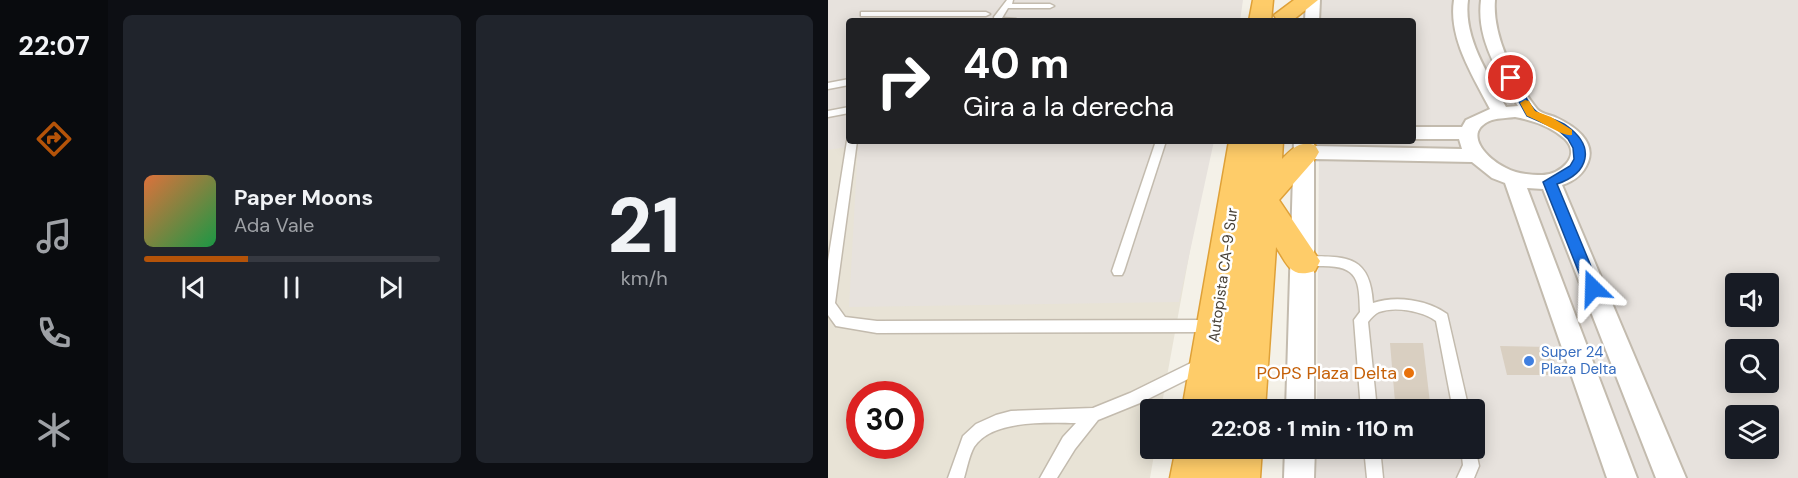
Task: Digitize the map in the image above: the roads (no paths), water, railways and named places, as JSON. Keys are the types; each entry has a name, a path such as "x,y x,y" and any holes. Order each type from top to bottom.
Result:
{"highway":[{"path":"1260,18 1263,0"},
{"path":"1287,14 1308,0"},
{"name":"Autopista CA-9 Sur","path":"1205,399 1243,144"},
{"name":"Autopista CA-9 Sur","path":"1245,399 1269,144"},
{"path":"1303,261 1262,199 1304,147"},
{"path":"1193,478 1196,459"},
{"path":"1237,478 1239,459"}],"street":[{"path":"1312,18 1313,0"},
{"path":"1461,0 1458,8 1466,44 1500,112"},
{"path":"1488,0 1486,8 1492,42 1531,114"},
{"path":"1500,112 1531,114 1561,127 1572,137 1579,148 1580,159 1575,169 1564,177 1550,182 1514,180 1498,174 1474,156 1468,144 1468,133 1479,119 1500,112"},
{"path":"1416,133 1468,133"},
{"path":"1300,399 1304,147 1474,156"},
{"path":"1514,180 1622,478"},
{"path":"1550,182 1671,478"},
{"path":"1299,478 1300,459"}],"lane":[{"path":"999,18 1008,3 1050,6"},
{"path":"864,14 986,14"},
{"path":"828,86 846,83"},
{"path":"828,114 846,111"},
{"path":"852,144 828,303 841,322 878,327 1216,327"},
{"path":"1118,271 1160,144"},
{"path":"1303,261 1338,262 1352,266 1363,277 1367,314"},
{"path":"1368,399 1361,320 1381,306 1427,308 1435,310 1442,318 1459,399"},
{"path":"956,478 970,439 987,426 1007,419 1093,415 1135,398 1210,361"},
{"path":"1048,478 1069,443 1093,415"},
{"path":"1373,459 1375,478"},
{"path":"1465,478 1471,466 1470,459"}],"place":[{"name":"Super 24 Plaza Delta","path":"1529,361"},
{"name":"POPS Plaza Delta","path":"1409,373"}]}
